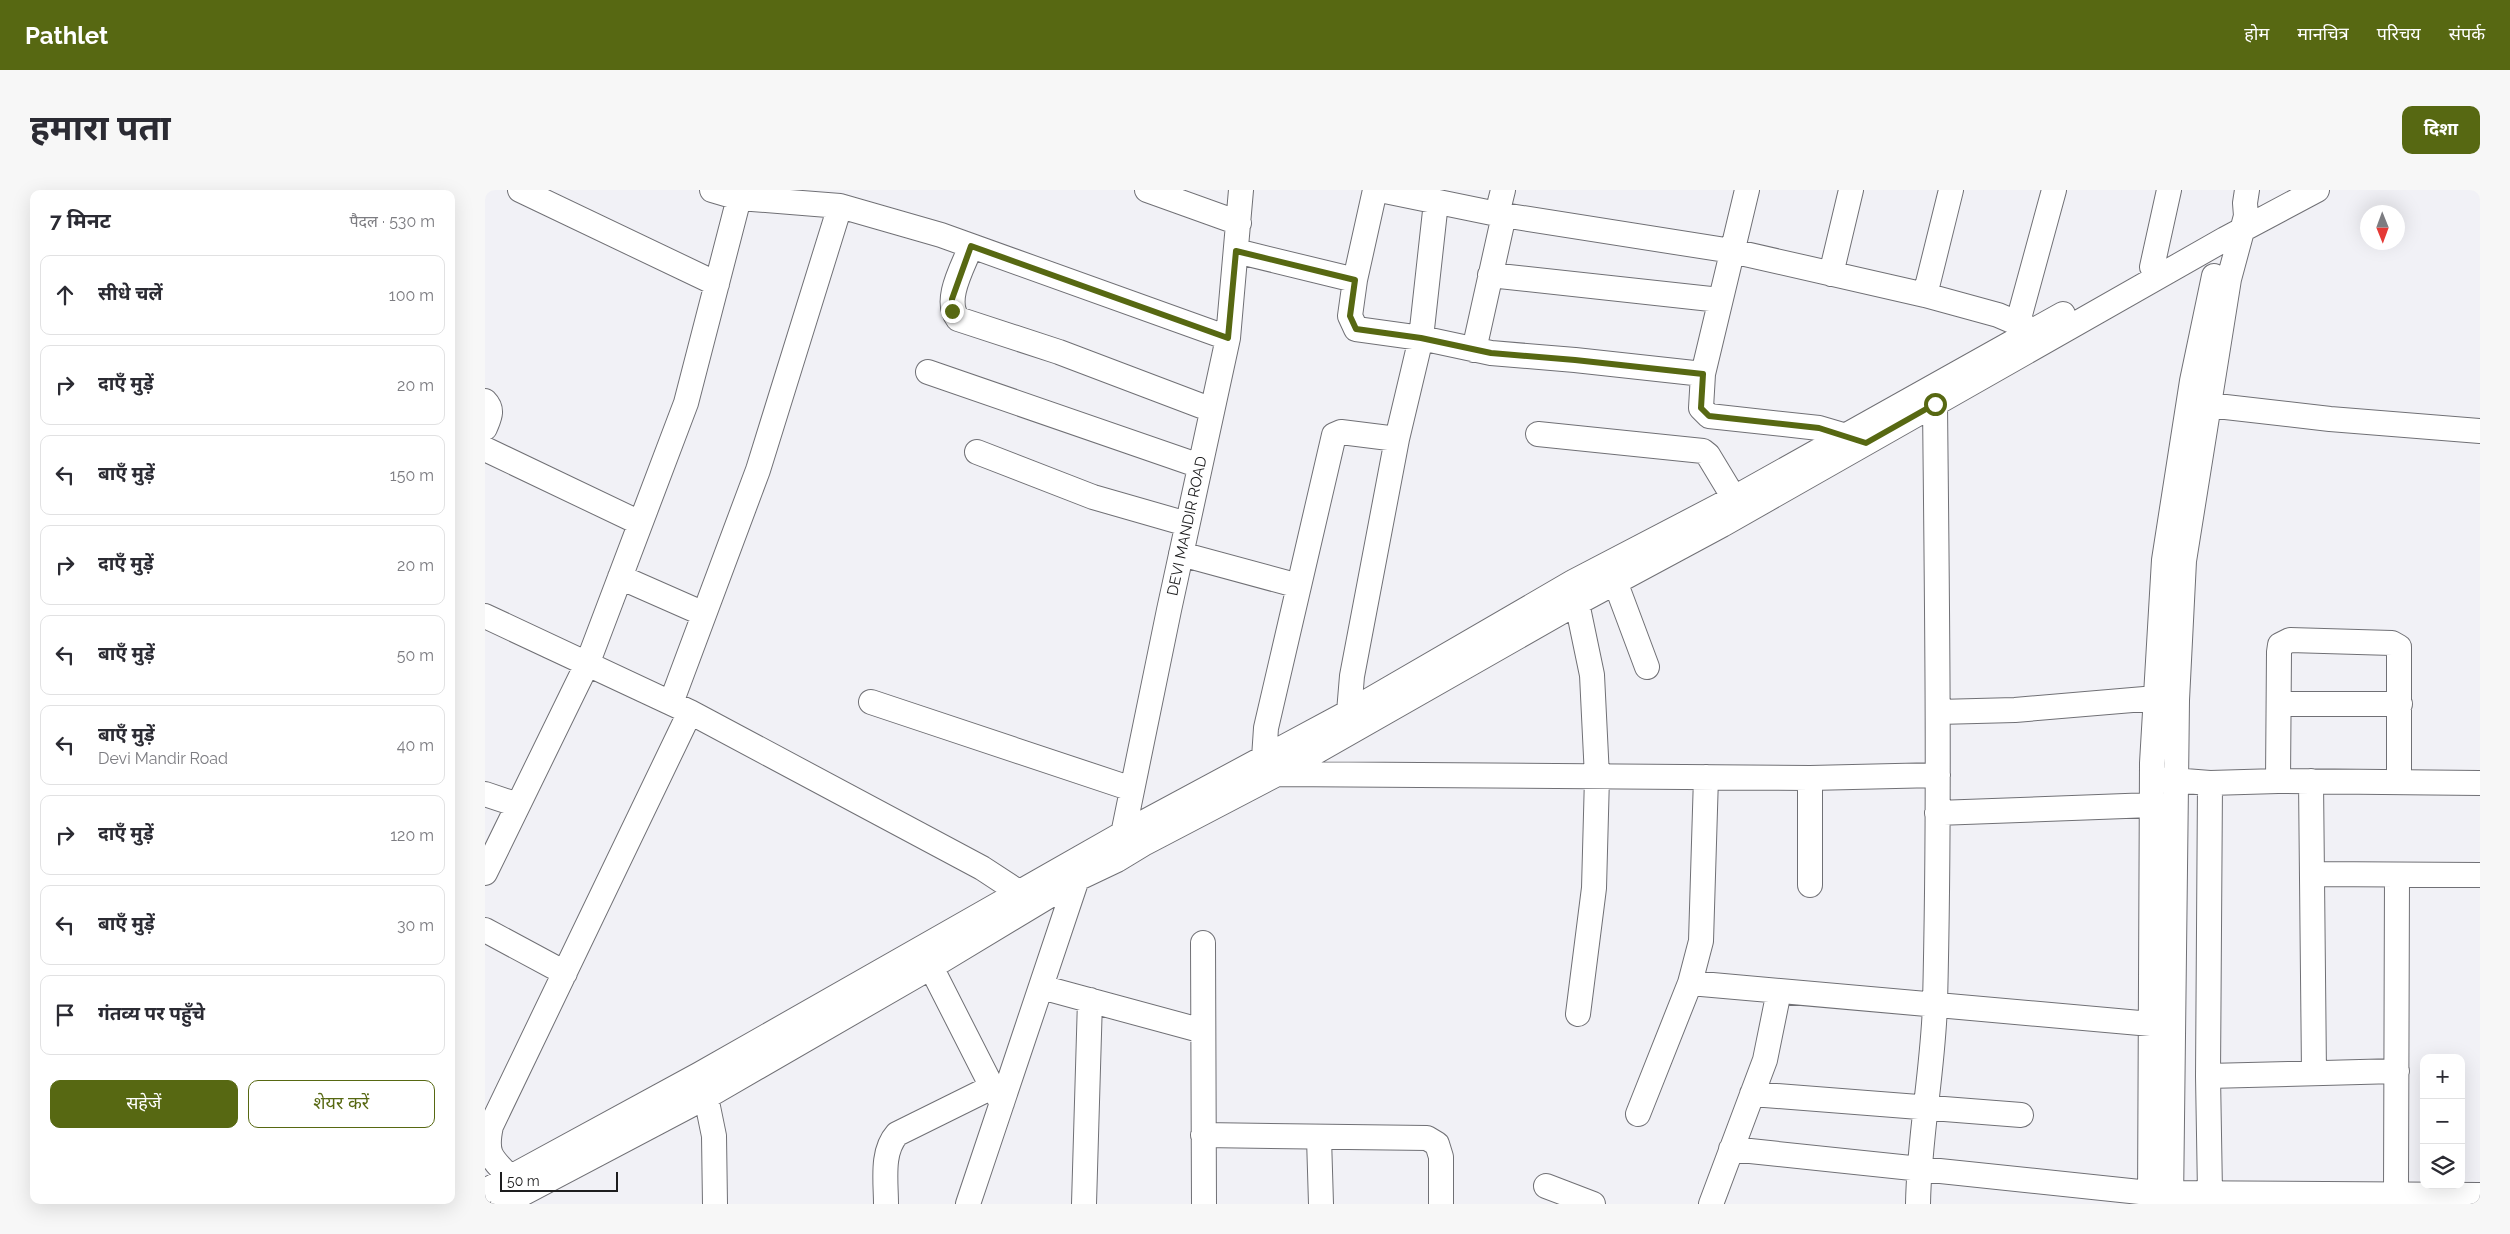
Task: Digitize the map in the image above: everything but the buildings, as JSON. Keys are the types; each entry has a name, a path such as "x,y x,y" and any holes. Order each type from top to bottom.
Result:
{"street":[{"path":"520,190 717,284"},
{"path":"712,190 739,198 833,201 971,246 1228,338"},
{"path":"1147,190 1239,223"},
{"name":"DEVI MANDIR ROAD","path":"1117,860 1228,338 1241,190"},
{"path":"1375,190 1355,280 1350,316 1356,329 1421,338 1474,350 1703,374"},
{"path":"1380,190 1404,192 1436,202 1500,214 1732,251 1925,295 2025,326"},
{"path":"1474,350 1490,275 1503,190"},
{"path":"1747,190 1703,374 1701,408 1709,416 1819,428 1856,439"},
{"path":"1831,274 1851,190"},
{"path":"1925,295 1951,190"},
{"path":"2025,326 2054,190"},
{"path":"2151,267 2169,190"},
{"path":"485,1191 700,1074 1085,857 1122,834 1270,766 1577,603 1612,573 1722,525 1856,439 2025,326 2151,267 2239,217 2293,190"},
{"path":"503,1204 706,1097 931,967 1077,879 1117,860 1270,766 1349,712 1612,573 1734,498 1856,439 1935,404 2239,217 2317,190"},
{"path":"485,873 588,662 641,523 686,403 739,198"},
{"path":"510,1177 489,1156 488,1144 491,1126 565,973 681,707 704,614 758,470 833,201"},
{"path":"1349,712 1352,676 1397,439 1421,338 1436,202"},
{"path":"2160,1199 2184,560 2239,217"},
{"path":"2160,1199 2151,1024 2152,779 2164,560 2192,381 2213,280 2239,217"},
{"path":"971,246 952,299 952,311 958,319 1059,352 1212,410"},
{"path":"1236,251 1355,280"},
{"path":"1490,275 1720,300"},
{"path":"928,372 1200,466"},
{"path":"485,401 490,406 491,414 485,428"},
{"path":"1918,1204 1919,1167 1935,1006 1939,775 1935,404"},
{"path":"2208,405 2330,419 2480,431"},
{"path":"1270,766 1266,728 1334,435 1341,432 1397,439"},
{"path":"1538,434 1703,451 1708,455 1734,498"},
{"path":"485,450 641,523"},
{"path":"977,452 1093,497 1187,524"},
{"path":"1181,554 1299,586"},
{"path":"1612,573 1647,667"},
{"path":"620,577 704,614"},
{"path":"1577,603 1592,675 1597,777 1594,888 1578,1014"},
{"path":"485,616 588,662 681,707 982,868 1020,893"},
{"path":"2278,781 2280,645 2290,640 2397,644 2401,656 2399,782"},
{"path":"1938,712 2015,710 2156,698"},
{"path":"871,702 1132,789"},
{"path":"2279,704 2400,704"},
{"path":"1270,766 1597,777 1810,778 1939,775"},
{"path":"1638,1114 1690,983 1701,940 1705,777"},
{"path":"1810,778 1810,885"},
{"path":"2152,779 2210,783 2278,781 2480,783"},
{"path":"2311,781 2315,1073"},
{"path":"2210,783 2208,1076 2210,1193"},
{"path":"485,794 518,805"},
{"path":"1937,813 2152,805"},
{"path":"968,1204 997,1095 1041,987 1085,857"},
{"path":"2312,874 2480,875"},
{"path":"2395,1194 2397,875"},
{"path":"485,930 565,973"},
{"path":"1203,942 1204,1204"},
{"path":"931,967 997,1095"},
{"path":"1690,983 2151,1024"},
{"path":"1041,987 1203,1031"},
{"path":"1711,1204 1765,1060 1779,991"},
{"path":"1085,1204 1090,1000"},
{"path":"2208,1076 2397,1072"},
{"path":"1752,1094 2021,1116"},
{"path":"886,1204 887,1156 890,1142 897,1134 997,1095"},
{"path":"706,1097 714,1136 715,1204"},
{"path":"1203,1135 1427,1138 1437,1144 1441,1157 1441,1204"},
{"path":"1319,1138 1321,1204"},
{"path":"1731,1148 1919,1167 2160,1199 2210,1193 2480,1195"},
{"path":"1546,1186 1567,1199 1593,1204"}],"route":[{"path":"952,311 952,299 971,246 1228,338 1236,251 1355,280 1350,316 1352,324 1356,329 1421,338 1491,353 1703,374 1701,408 1709,416 1819,428 1866,443 1935,404"}]}
